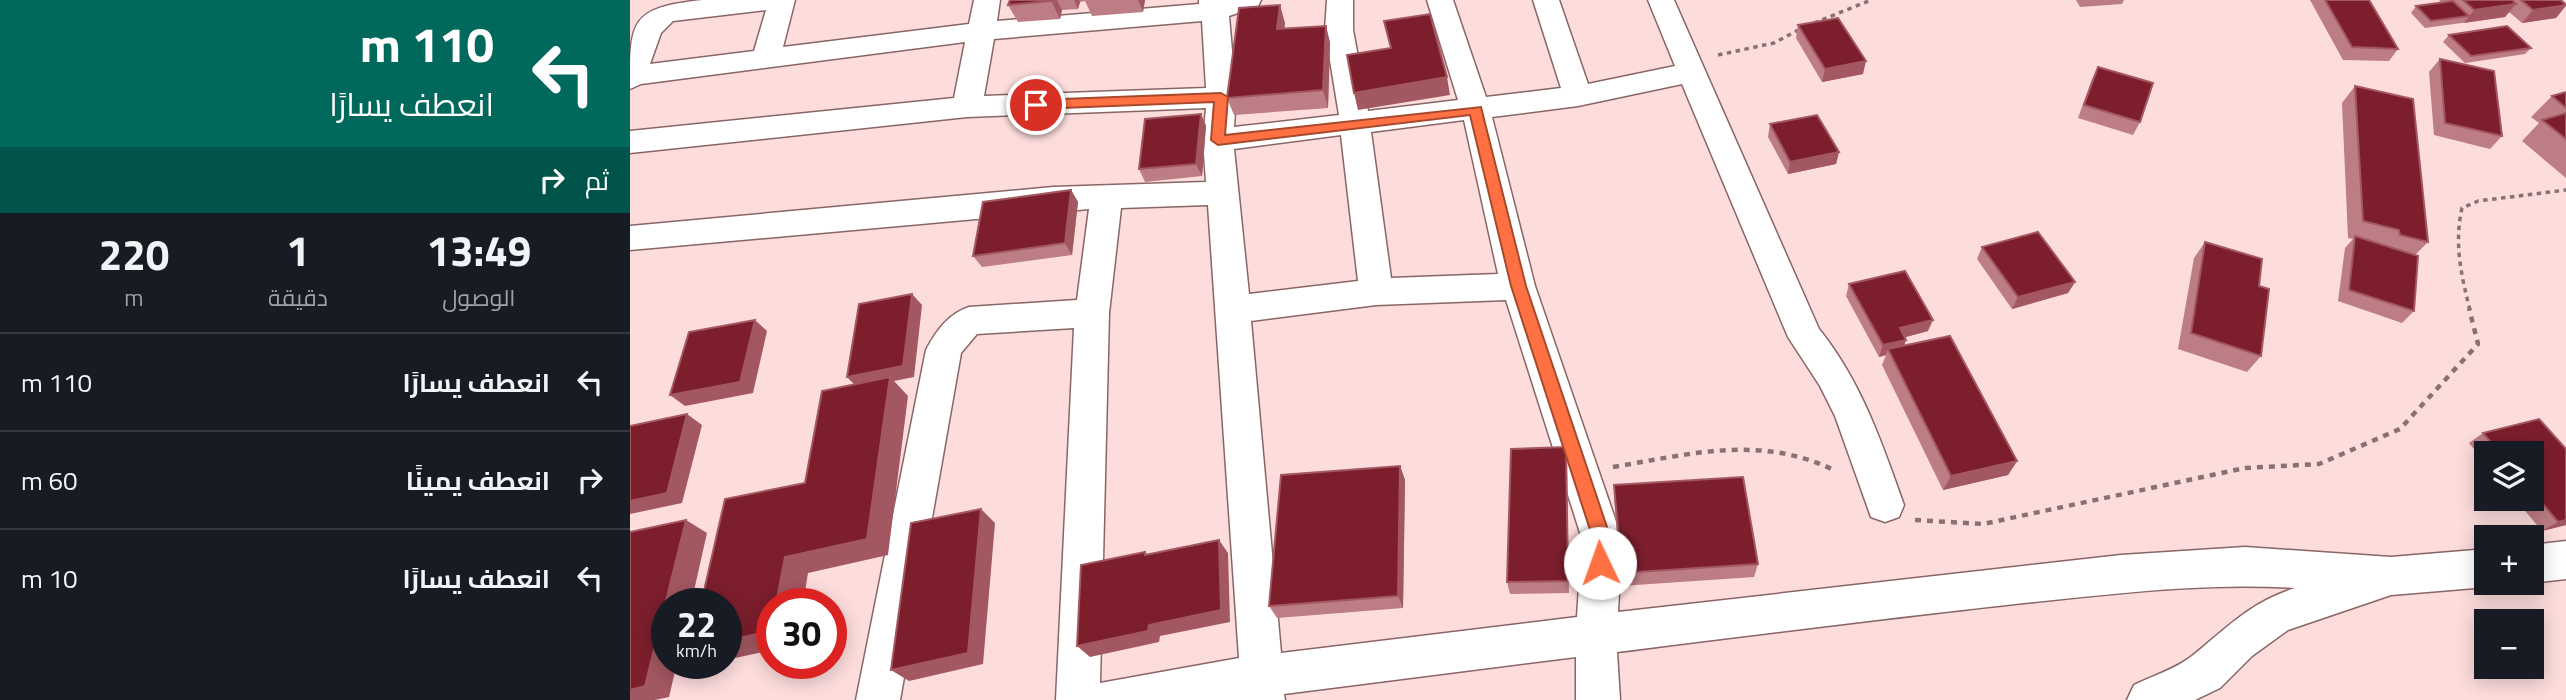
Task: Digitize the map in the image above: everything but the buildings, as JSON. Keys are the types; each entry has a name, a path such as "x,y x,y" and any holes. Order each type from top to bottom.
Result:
{"street":[{"path":"775,0 665,13 648,30 630,77 982,31 1248,0"},
{"path":"766,59 782,0"},
{"path":"967,107 988,0"},
{"path":"1340,0 1339,30 1355,124 1376,292"},
{"path":"1440,0 1476,110 1518,286 1602,539 1596,636 1598,700"},
{"path":"1546,0 1578,96"},
{"path":"1661,0 1805,337 1824,359 1849,402 1885,505"},
{"path":"1213,6 1221,97 1218,140 1262,688"},
{"path":"1218,140 1578,96 1689,66"},
{"path":"630,142 967,107 1221,97"},
{"path":"630,238 1053,199 1223,193"},
{"path":"1078,700 1092,313 1106,197"},
{"path":"1233,310 1376,292 1518,286"},
{"path":"878,700 944,350 954,335 970,321 1092,313"},
{"path":"2544,563 2566,560"},
{"path":"1110,700 1262,688 1596,636 1909,596 2121,574 2245,566 2391,576 2474,569"},
{"path":"2149,700 2205,673 2237,642 2276,614 2391,576"}],"path":[{"path":"1689,66 1774,43 1871,0"},
{"path":"1885,505 1900,515 1926,523 1983,524 2245,468 2319,464 2400,429 2436,393 2478,344 2456,250 2457,222 2462,208 2478,201 2566,190"},
{"path":"1580,472 1745,448 1788,451 1818,459 1839,473"}],"route":[{"path":"1036,105 1221,97 1218,140 1476,110 1518,286 1602,539 1600,563"}]}
